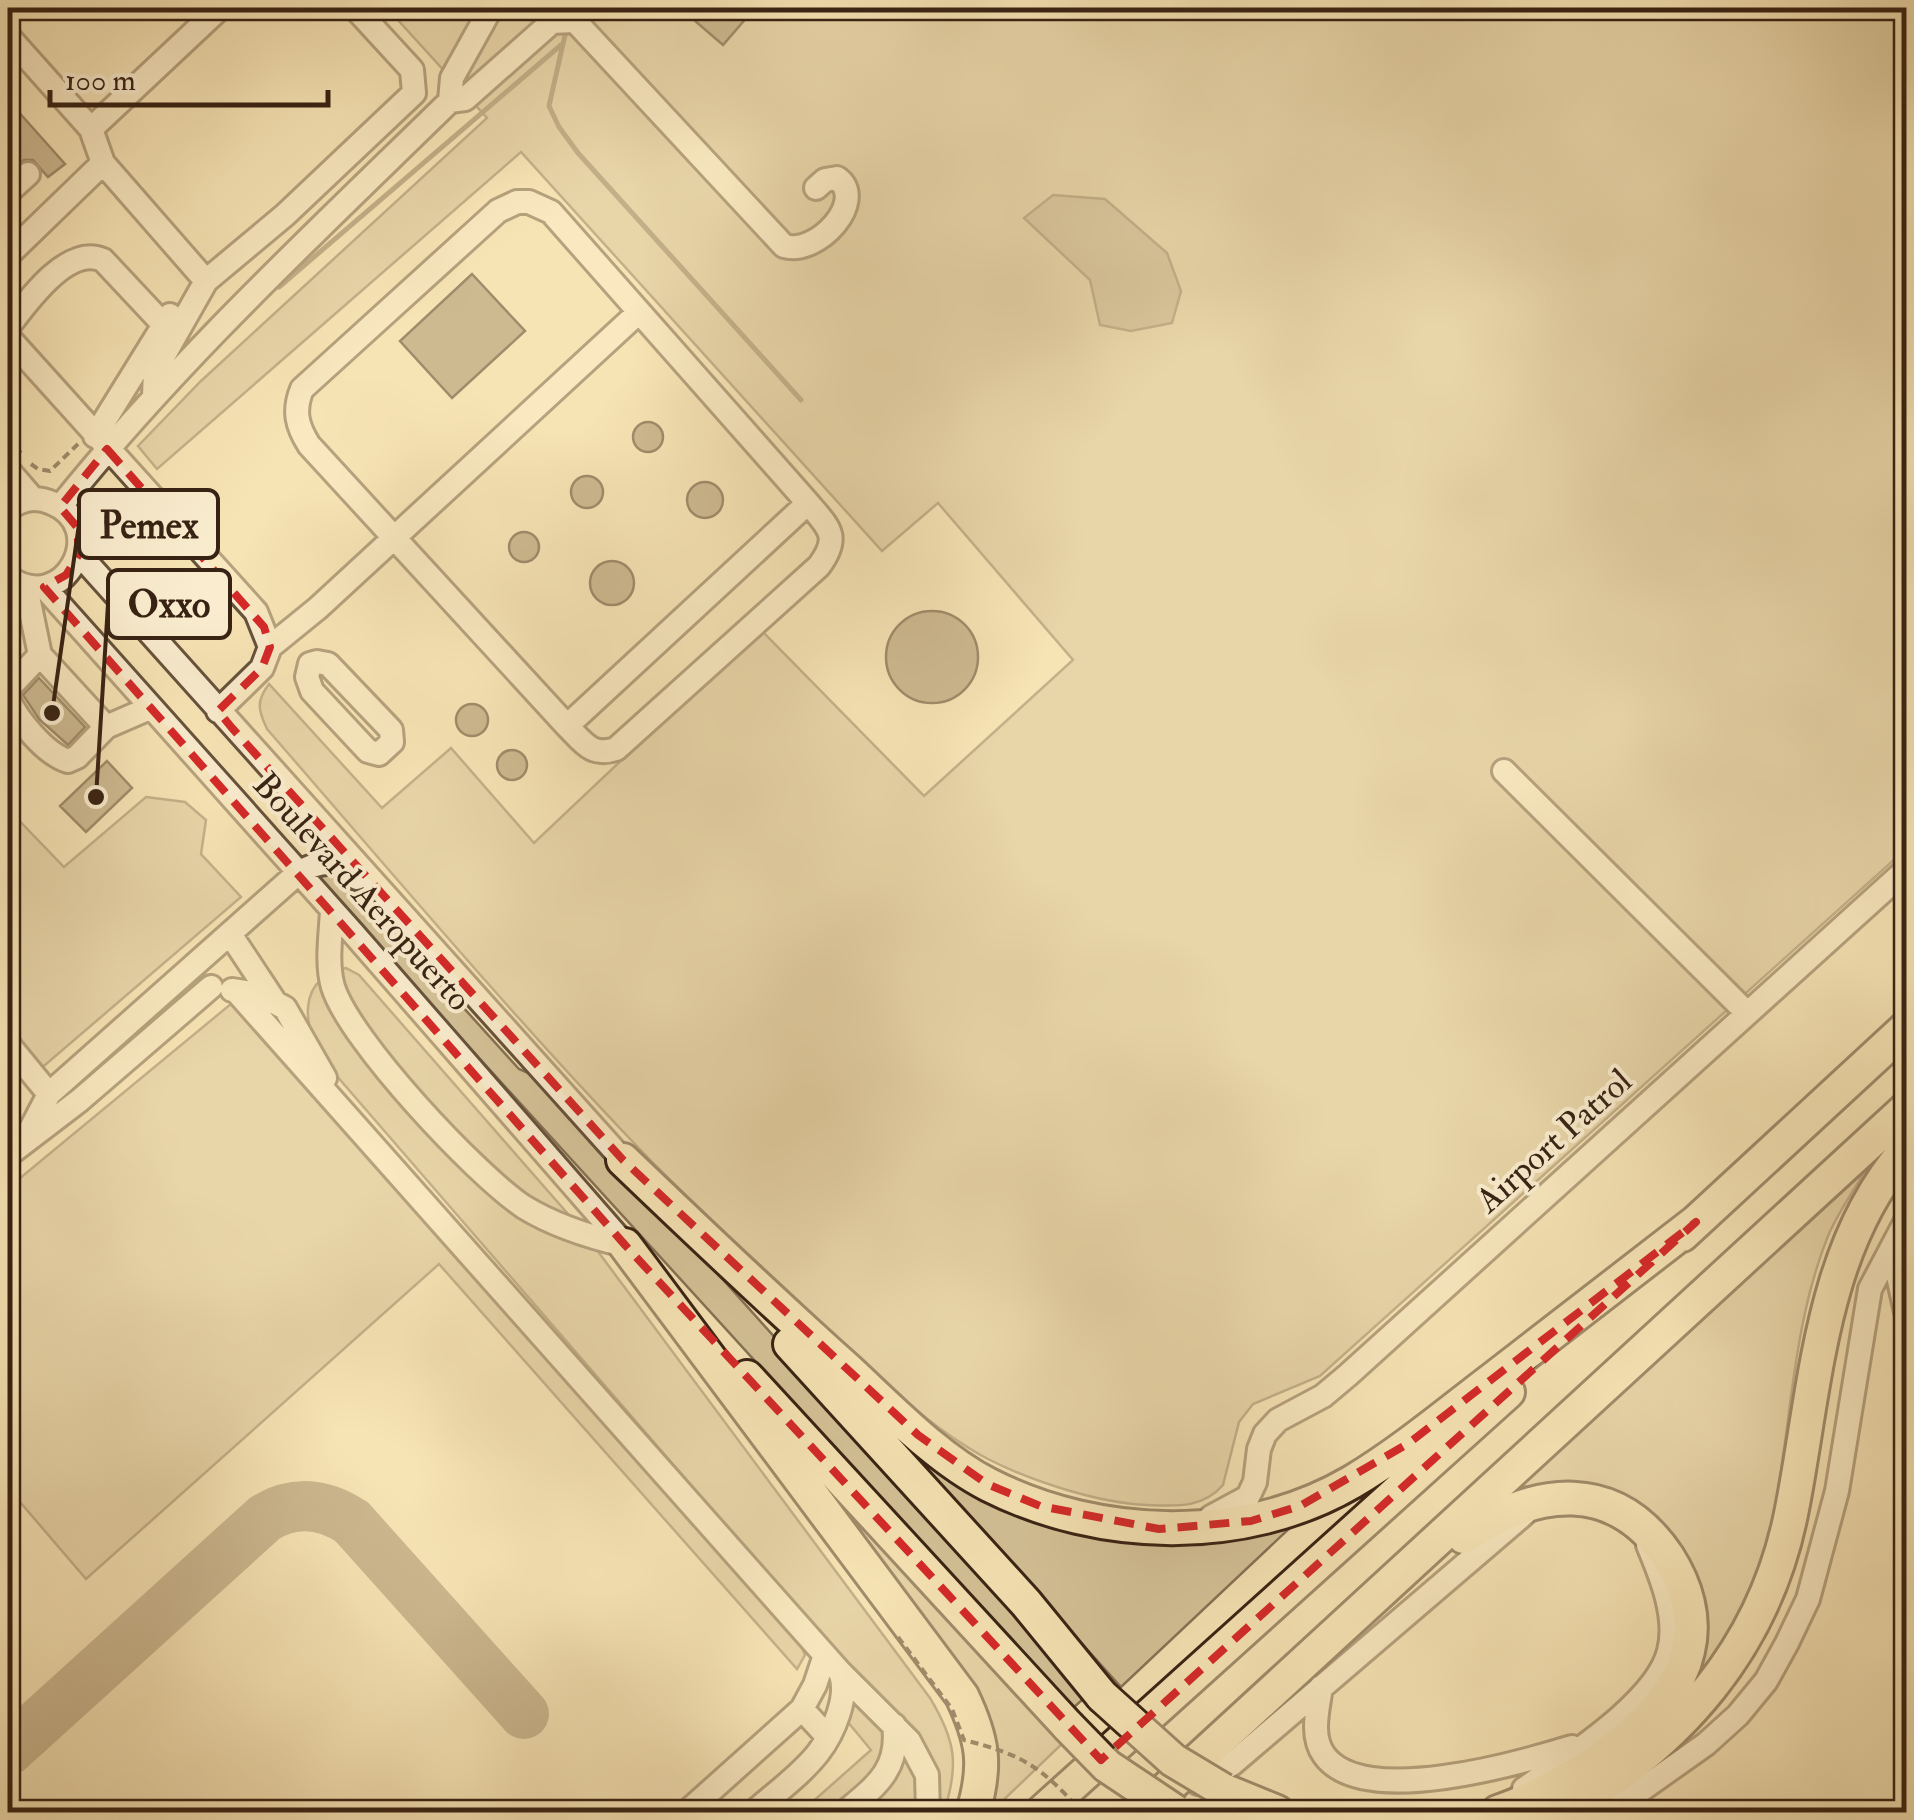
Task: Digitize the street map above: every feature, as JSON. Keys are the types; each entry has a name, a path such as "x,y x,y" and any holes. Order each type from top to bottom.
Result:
{"highway":[{"path":"1042,1812 1906,1028"},
{"path":"1144,1812 1906,1109"},
{"path":"1559,1812 1606,1784 1669,1735 1706,1695 1752,1626 1773,1578 1792,1511 1820,1342 1836,1281 1870,1205 1906,1150"},
{"path":"623,1160 918,1435 987,1484 1040,1506 1099,1521 1159,1529 1251,1521 1300,1506 1351,1482 1436,1423 1696,1222"},
{"path":"623,1160 1026,1603 1102,1696 1173,1760 1223,1790 1277,1812"},
{"path":"625,1245 1068,1726 1107,1766 1176,1812"},
{"path":"625,1245 962,1696 983,1755 981,1786 973,1812"},
{"path":"1382,1594 1478,1527 1520,1506 1581,1497 1610,1505 1636,1519 1667,1556 1687,1594 1692,1625 1688,1652 1680,1674 1649,1717 1556,1787 1494,1812"}],"street":[{"path":"91,129 220,8"},
{"path":"154,396 156,371 203,286 411,99 416,86 412,70 355,8"},
{"path":"450,101 452,78 491,8"},
{"path":"96,440 154,396 450,101 465,98 563,21 784,246 800,249 814,244 846,205 846,184 837,178 825,180 816,188"},
{"path":"8,36 91,129 103,163 203,286"},
{"path":"8,255 103,163"},
{"path":"8,192 28,174"},
{"path":"517,202 529,202 551,212 639,312 808,503 832,536 828,554 819,566 616,749 602,752 588,749 309,445 299,429 296,402 302,389 498,211 517,202"},
{"path":"8,326 45,283 80,257 93,255 104,260 163,324"},
{"path":"60,506 163,324 184,296 203,286"},
{"path":"218,711 262,668 279,640 639,312"},
{"path":"8,337 96,440 279,640 310,664"},
{"path":"8,470 17,503 60,506 77,528 78,554 66,575 19,582 40,655 106,727"},
{"path":"567,726 808,503"},
{"name":"Boulevard Aeropuerto","path":"78,554 623,1160"},
{"name":"Boulevard Aeropuerto","path":"19,582 150,708 625,1245"},
{"path":"8,689 40,655"},
{"path":"8,699 58,758 68,761 106,727 150,708"},
{"path":"1504,771 1748,1013"},
{"path":"16,1148 49,1094 298,874 328,862 346,866 518,1056 544,1074"},
{"name":"Airport Patrol","path":"1159,1529 1209,1518 1248,1497 1264,1434 1278,1420 1323,1396 1348,1375 1906,870"},
{"path":"332,910 332,984 360,1038 487,1179 552,1223 625,1245"},
{"path":"230,934 273,999 298,1028 336,1104"},
{"path":"178,978 273,999"},
{"path":"16,1148 67,1111 211,988"},
{"path":"236,991 832,1664 909,1741 927,1774 928,1812"},
{"path":"8,1044 49,1094"},
{"path":"1612,1812 1706,1744 1738,1715 1766,1681 1788,1643 1808,1599 1836,1491 1870,1289 1906,1221"},
{"path":"1892,1249 1906,1312"},
{"path":"1144,1812 1232,1764 1538,1502"},
{"path":"1494,1812 1623,1717 1651,1684 1670,1652 1670,1614 1656,1565 1636,1519"},
{"path":"687,1812 802,1709 832,1664"},
{"path":"754,1812 820,1751 843,1699 844,1680 832,1664"},
{"path":"1321,1687 1315,1726 1324,1756 1350,1775 1391,1780 1456,1778 1590,1742"},
{"path":"802,1709 827,1736"},
{"path":"845,1812 876,1786 890,1765 897,1747 894,1724"},
{"path":"845,1812 876,1812"}],"path":[{"path":"8,408 22,365"},
{"path":"8,438 28,462 50,471 96,440"},
{"path":"898,1637 952,1708 964,1740 1006,1750 1048,1776 1082,1812"}],"highlighted area":[{"path":"107,449 264,627 270,647 262,668 218,711 232,728 623,1160 918,1435 987,1484 1040,1506 1159,1529 1251,1521 1300,1506 1409,1443 1696,1222 1101,1760 625,1245 44,587 66,575 79,554 77,527 60,507"}],"shaded area":[{"path":"387,8 1906,8 1906,849 1320,1376 1253,1404 1239,1422 1223,1485 1215,1493 1188,1504 1128,1503 1065,1490 988,1459 935,1425 885,1383 633,1142 493,990 267,729 260,701 269,684 382,808 451,748 534,843 760,629 924,796 1073,660 938,503 882,551 521,152 157,469 138,446 201,381 487,118"},
{"path":"1053,195 1105,199 1167,253 1181,291 1172,323 1131,331 1100,325 1090,280 1024,218"},
{"path":"146,797 185,802 206,820 201,854 241,897 38,1071 8,1034 8,809 64,867"},
{"path":"325,873 345,877 519,1069 544,1080 1092,1691 1072,1709 316,879"},
{"path":"346,968 359,975 582,1230 930,1698 945,1727 952,1754 952,1780 944,1812 801,1812 871,1750 847,1721 857,1694 845,1663 323,1060 308,1019 311,993 318,982"},
{"path":"249,989 280,1014 281,1043 294,1069 802,1648 805,1655 797,1669 439,1264 86,1579 8,1488 8,1188"},
{"path":"1866,1170 1832,1227 1815,1275 1797,1355 1773,1517 1759,1573 1702,1679 1696,1666 1687,1567 1574,1483 1518,1487"},
{"path":"739,1376 1066,1740 991,1812 984,1812 993,1757"},
{"path":"863,1401 1082,1529 1163,1544 1202,1545 1294,1524 1121,1687"}],"building":[{"path":"680,8 755,8 723,45"},
{"path":"8,100 65,164 48,177 33,160 24,160 8,172"},
{"path":"472,274 525,331 452,398 400,341"},
{"path":"648,422 659,426 663,437 659,448 648,452 637,448 633,437 637,426"},
{"path":"587,476 598,481 603,492 598,503 587,508 576,503 571,492 576,481"},
{"path":"705,482 717,488 723,500 717,512 705,518 693,512 687,500 693,488"},
{"path":"524,532 535,536 539,547 535,558 524,562 513,558 509,547 513,536"},
{"path":"612,561 627,568 634,583 627,598 612,605 597,598 590,583 597,568"},
{"path":"932,611 949,615 964,625 974,640 978,657 974,674 964,689 949,699 932,703 915,699 900,689 890,674 886,657 890,640 900,625 915,615"},
{"path":"39,678 85,727 68,745 39,719 23,695"},
{"path":"472,704 483,709 488,720 483,731 472,736 461,731 456,720 461,709"},
{"path":"512,750 523,754 527,765 523,776 512,780 501,776 497,765 501,754"},
{"path":"107,761 132,788 86,832 60,806"}],"waterway":[{"path":"565,35 549,106 559,127 578,153 801,400"},
{"path":"279,287 561,45"}],"taxiway":[{"path":"8,1751 265,1518 298,1506 331,1511 352,1522 524,1714"}],"place":[{"name":"Pemex","path":"52,713"},
{"name":"Oxxo","path":"96,797"}]}
